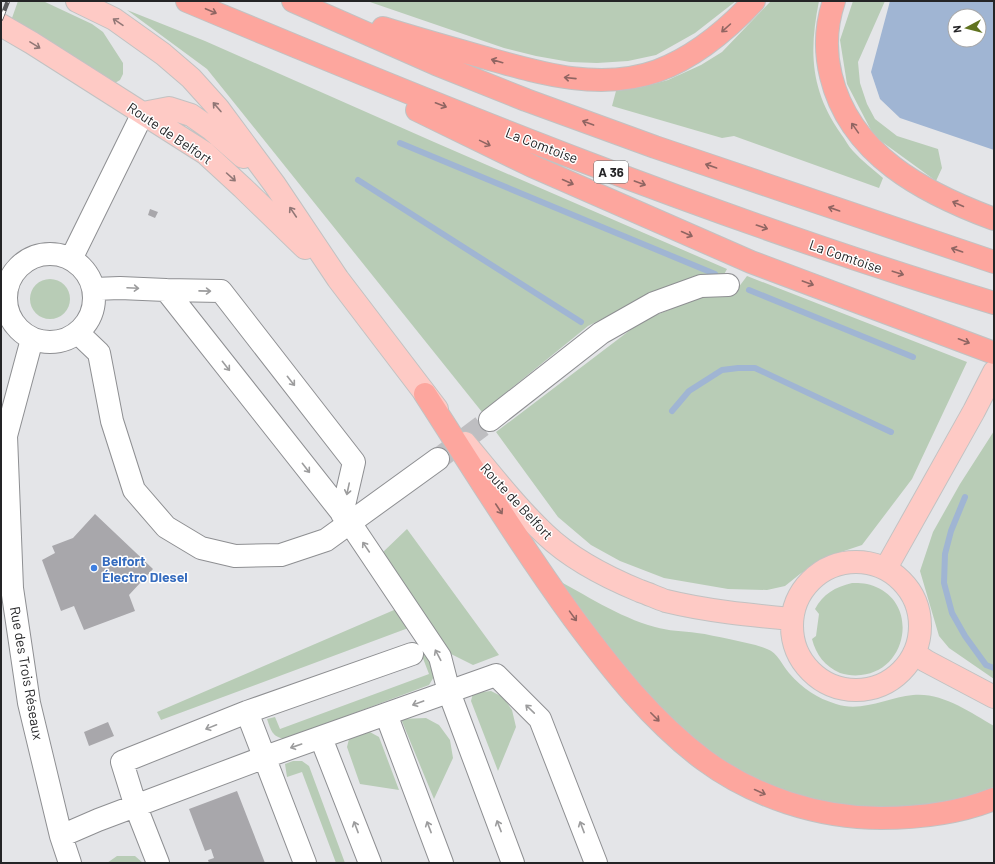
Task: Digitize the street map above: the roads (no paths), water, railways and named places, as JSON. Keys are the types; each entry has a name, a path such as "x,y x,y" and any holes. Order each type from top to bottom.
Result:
{"highway":[{"name":"La Comtoise","path":"187,1 376,80 624,177 726,215 868,263 994,303"},
{"path":"299,3 534,72 586,80 605,80 626,78 656,71 687,57 713,40 754,1"},
{"path":"834,1 829,21 827,53 833,84 848,118 856,130 865,142 880,156 914,183 936,195 994,219"},
{"path":"299,3 436,64 541,105 662,149 994,262"},
{"path":"236,22 532,166 751,262 994,353"},
{"path":"425,394 544,578 600,654 631,692 655,717 681,742 706,761 735,779 762,793 817,811 841,816 899,818 929,815 965,808 994,799"}],"main road":[{"name":"Route de Belfort","path":"77,1 114,19 162,54 191,78 218,108 275,185 338,279 425,394 516,504 545,535 569,554 595,570 628,586 664,600 718,612 791,619"},
{"name":"Route de Belfort","path":"1,25 205,153 338,279"},
{"path":"143,114 169,108 191,115 211,129 275,185"},
{"path":"886,568 974,412 994,372"},
{"path":"859,561 873,563 886,568 905,584 917,605 920,617 920,629 914,653 900,673 880,686 856,690 844,689 822,681 812,674 804,665 798,654 791,631 791,619 794,605 800,592 808,581 819,572 838,564 859,561"},
{"path":"914,653 926,661 994,697"}],"street":[{"path":"72,259 143,114"},
{"path":"51,253 63,255 72,259 83,268 90,278 94,289 95,302 92,313 86,324 78,333 68,339 56,342 44,342 32,339 22,332 8,313 6,301 7,288 11,277 23,263 39,255 51,253"},
{"path":"490,420 601,333 654,303 701,286 728,285"},
{"path":"94,289 120,288 222,291 354,462 346,519"},
{"path":"166,290 346,519 440,657 449,692 513,863"},
{"path":"78,333 99,354 112,421 134,490 166,527 201,548 235,556 281,555 326,540 346,519 438,459"},
{"name":"Rue des Trois Réseaux","path":"32,339 6,436 12,588 29,703 61,836 70,863"},
{"path":"158,863 136,806 122,762 248,712 412,654"},
{"path":"61,836 98,820 265,757 496,676 540,719 596,863"},
{"path":"248,712 305,863"},
{"path":"386,714 442,863"},
{"path":"321,738 370,863"}],"water":[{"path":"890,1 994,1 994,150 900,118 880,99 871,72"}],"waterway":[{"path":"400,143 715,274"},
{"path":"358,180 581,322"},
{"path":"749,290 913,357"},
{"path":"672,411 689,391 722,370 755,368 891,432"},
{"path":"965,497 951,531 945,554 944,583 952,613 965,636 986,665 994,668"}],"tunnel":[{"path":"438,459 490,420"}],"railway":[{"path":"1,19 8,1"}],"place":[{"name":"Belfort Électro Diesel","path":"94,568"}]}
